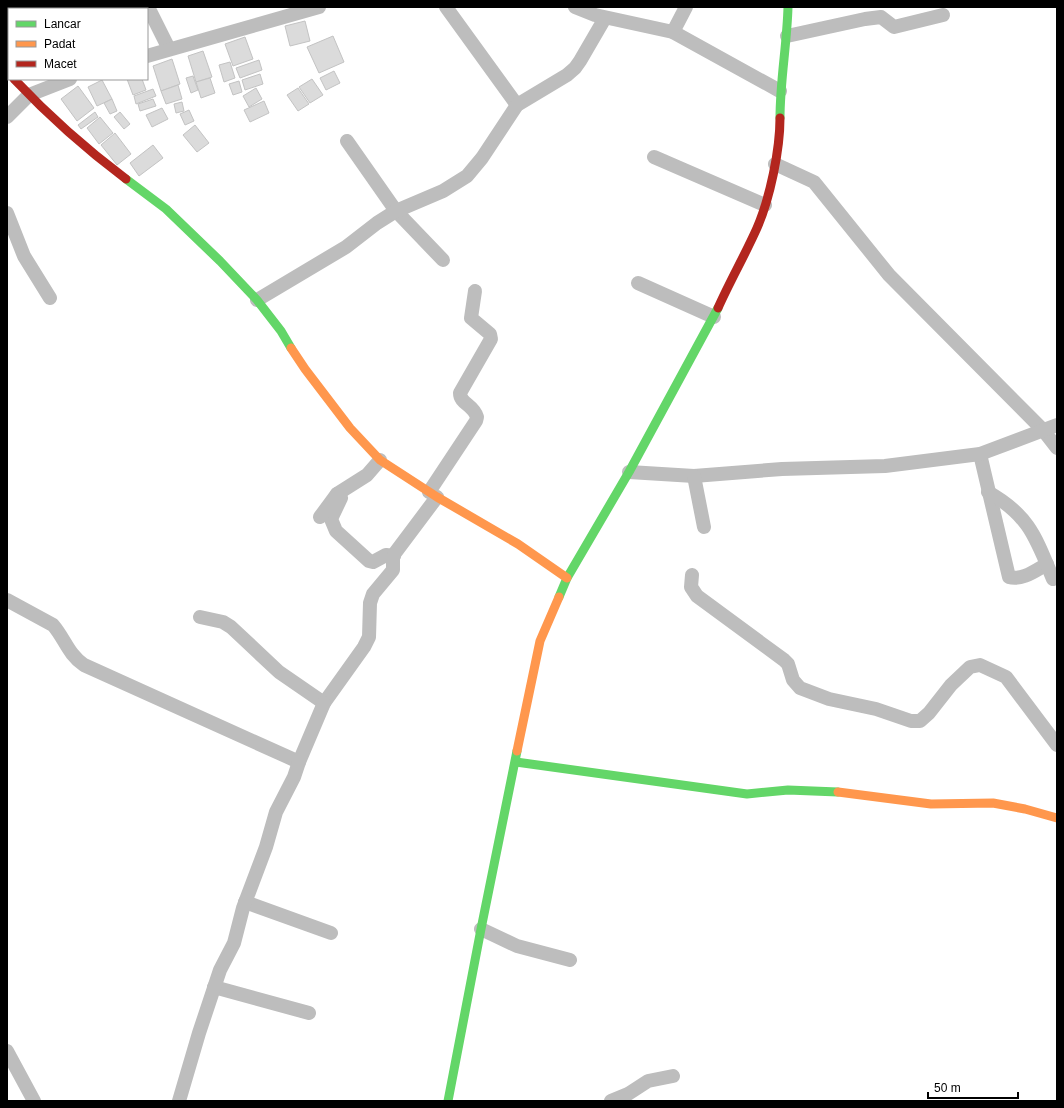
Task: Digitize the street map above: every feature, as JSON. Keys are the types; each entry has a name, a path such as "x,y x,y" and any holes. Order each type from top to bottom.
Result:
{"street":[{"path":"148,7 169,49"},
{"path":"148,56 319,7"},
{"path":"446,7 517,105"},
{"path":"575,7 605,18 673,32 780,91"},
{"path":"673,32 686,7"},
{"path":"448,1101 481,929 540,641 567,578 629,472 714,317 757,228 765,205 775,164 780,131 780,91 787,36 788,7"},
{"path":"787,36 865,19 881,17 894,27 944,15"},
{"path":"257,300 346,247 377,223 396,211 443,191 467,176 482,158 517,105 572,72 605,18"},
{"path":"15,80 29,95 98,158 166,209 220,260 257,300 281,330 305,369 350,428 380,460 433,494 518,544 567,578"},
{"path":"7,117 29,95 67,80"},
{"path":"347,141 396,211 443,260"},
{"path":"654,157 765,205"},
{"path":"775,164 814,182 822,190 844,221 889,275 1043,430 1057,448"},
{"path":"7,214 24,256 50,298"},
{"path":"638,283 714,317"},
{"path":"179,1101 214,987 220,970 234,943 245,902 266,847 276,812 294,777 298,762 324,703 364,647 369,637 370,603 373,594 393,570 394,556 433,494 477,417 474,409 460,397 460,393 491,339 490,334 471,318 475,291"},
{"path":"629,472 694,476 782,469 885,466 980,454 1057,425"},
{"path":"980,454 1009,577 1021,577 1047,564"},
{"path":"320,517 338,494 367,475 380,460"},
{"path":"694,476 704,527"},
{"path":"988,492 1009,504 1020,516 1035,537 1053,579"},
{"path":"338,494 341,498 331,519 336,531 369,561 373,562 386,555 394,556"},
{"path":"692,575 691,587 697,596 784,660 788,664 793,680 800,688 829,699 876,709 911,722 920,721 928,714 951,685 970,668 980,665 1006,677 1057,745"},
{"path":"7,600 53,625 58,630 72,656 84,665 298,762"},
{"path":"200,618 223,622 231,627 279,672 324,703"},
{"path":"516,762 748,794 788,790 848,792 931,804 994,803 1025,809 1057,818"},
{"path":"245,902 331,934"},
{"path":"481,929 517,946 570,960"},
{"path":"214,987 309,1013"},
{"path":"7,1051 34,1101"},
{"path":"610,1101 628,1094 648,1081 673,1076"}],"building":[{"path":"305,21 310,41 290,46 285,26"},
{"path":"333,36 344,62 319,73 307,47"},
{"path":"245,37 253,59 233,66 225,44"},
{"path":"203,51 212,77 196,82 188,56"},
{"path":"172,59 180,84 161,91 153,66"},
{"path":"259,60 262,70 240,78 236,68"},
{"path":"230,62 235,78 224,82 219,65"},
{"path":"334,71 340,83 326,90 320,78"},
{"path":"260,74 263,84 245,90 242,80"},
{"path":"193,76 198,90 191,93 186,78"},
{"path":"210,78 215,93 201,98 196,82"},
{"path":"312,79 323,95 310,103 299,87"},
{"path":"102,80 112,99 97,106 88,87"},
{"path":"127,80 142,80 146,90 133,95"},
{"path":"239,81 242,92 233,95 229,84"},
{"path":"178,85 182,99 166,104 161,91"},
{"path":"78,86 94,108 77,121 61,99"},
{"path":"256,88 262,99 249,107 243,96"},
{"path":"298,88 309,104 298,111 287,95"},
{"path":"153,89 156,96 136,104 134,96"},
{"path":"112,99 117,111 110,114 104,103"},
{"path":"153,99 156,106 140,111 138,104"},
{"path":"264,101 269,113 250,122 244,110"},
{"path":"182,102 184,111 176,113 174,104"},
{"path":"162,108 168,119 152,127 146,115"},
{"path":"189,110 194,121 185,125 180,114"},
{"path":"95,112 98,117 81,129 78,125"},
{"path":"120,112 130,124 124,129 114,117"},
{"path":"100,117 113,133 99,144 87,128"},
{"path":"195,125 209,143 197,152 183,135"},
{"path":"115,133 131,154 117,165 101,145"},
{"path":"153,145 163,158 139,176 130,163"}],"traffic: fast":[{"path":"780,118 788,7"},
{"path":"126,179 166,209 220,261 257,300 281,331 291,348"},
{"path":"559,597 567,578 629,472 718,308"},
{"path":"448,1101 517,751"},
{"path":"516,762 747,794 788,790 838,792"}],"traffic: slow":[{"path":"291,348 350,428 380,460 437,497 518,544 567,578"},
{"path":"517,751 540,641 559,597"},
{"path":"838,792 931,804 993,803 1025,809 1057,818"}],"traffic: jam":[{"path":"15,80 40,106 96,156 126,179"},
{"path":"718,308 762,216 776,159 780,131 780,118"}]}
